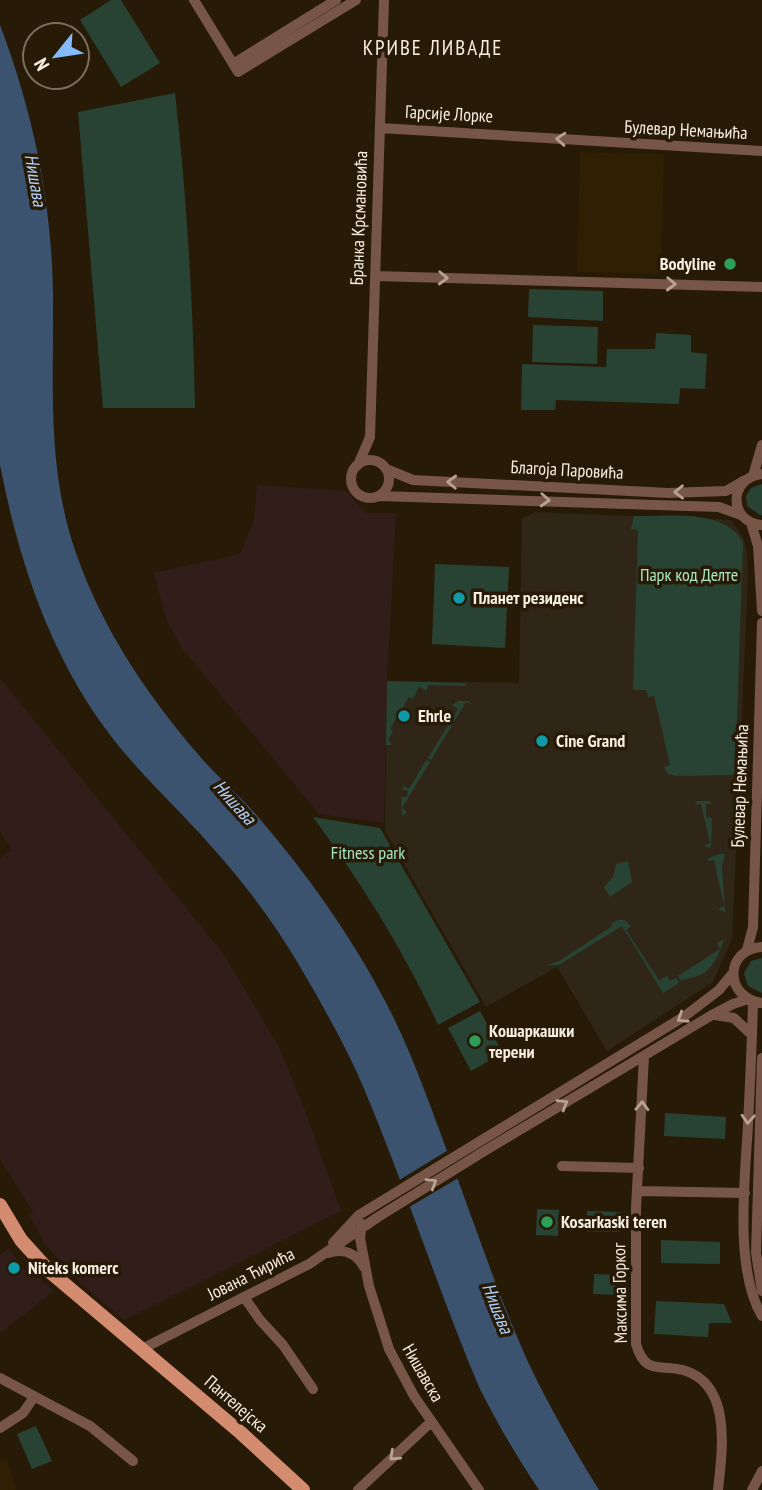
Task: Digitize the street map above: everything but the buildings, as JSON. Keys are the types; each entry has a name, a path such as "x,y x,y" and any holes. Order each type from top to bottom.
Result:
{"main road":[{"name":"Пантелејска","path":"0,1205 21,1240 39,1261 241,1433 303,1490"}],"street":[{"path":"194,0 236,68"},
{"path":"236,68 336,0"},
{"path":"236,68 356,0"},
{"name":"Бранка Крсмановића","path":"358,465 370,437 384,0"},
{"name":"Гарсије Лорке","path":"380,128 607,143"},
{"name":"Булевар Немањића","path":"607,143 760,151"},
{"path":"375,276 758,287"},
{"name":"Бранка Крсмановића","path":"370,437 384,466"},
{"path":"762,445 753,477 740,486 736,501 741,515 757,524 762,611"},
{"path":"372,460 384,466 389,484 379,496 363,496 354,488 352,474 358,465 372,460"},
{"name":"Благоја Паровића","path":"384,466 413,480 668,493 726,491 753,477"},
{"name":"Благоја Паровића","path":"379,496 719,507 741,515"},
{"name":"Булевар Немањића","path":"747,950 753,927 762,623"},
{"path":"483,1145 685,1016 719,990 733,973 738,958 747,950 762,947"},
{"path":"733,973 736,986 754,1001"},
{"path":"326,1252 349,1223 372,1206 644,1056 712,1015 733,1004 754,1001"},
{"path":"754,1001 745,1193 746,1264 751,1289 762,1316"},
{"path":"712,1015 734,1018 752,1035"},
{"name":"Максима Горког","path":"644,1056 636,1208 636,1345 639,1356 651,1367 682,1370 699,1377 710,1389 718,1408 723,1445 718,1490"},
{"path":"762,1058 756,1267 762,1291"},
{"name":"Јована Ћирића","path":"142,1349 309,1264 483,1145"},
{"path":"562,1166 639,1168"},
{"path":"638,1191 745,1193"},
{"path":"360,1229 372,1206"},
{"path":"365,1265 368,1237 377,1217"},
{"name":"Нишавска","path":"360,1229 373,1302 389,1349 431,1422 478,1490"},
{"path":"326,1252 344,1245 351,1246 360,1252 365,1265"},
{"path":"244,1297 283,1345 313,1389"},
{"path":"0,1378 90,1426 133,1461"},
{"path":"0,1428 23,1413 34,1397"},
{"path":"358,1490 431,1422"},
{"path":"752,1490 762,1471"}],"shaded area":[{"path":"580,152 664,154 661,274 577,272"},
{"path":"257,485 346,491 366,513 396,513 387,681 384,823 319,814 181,647 165,616 154,573 240,554 254,520"},
{"path":"535,512 731,520 744,539 747,552 732,939 713,982 607,1051 557,967 486,1007 385,831 387,681 519,683 522,519"},
{"path":"0,678 225,956 281,1051 341,1211 124,1320 79,1282 45,1244 29,1215 33,1212 0,1159 0,858 12,850 0,831"},
{"path":"9,1248 26,1272 30,1270 54,1291 0,1333 0,1255"},
{"path":"7,1458 16,1490 0,1490 0,1462"}],"green space":[{"path":"111,0 121,0 160,63 121,87 91,38 91,21 80,20"},
{"path":"175,93 189,250 195,408 103,408 78,112"},
{"path":"529,289 603,291 603,321 528,317"},
{"path":"533,325 598,327 597,364 532,362"},
{"path":"656,333 691,335 691,352 707,354 705,389 680,388 679,404 556,400 555,410 521,410 522,364 606,367 607,349 655,349"},
{"path":"762,484 760,515 747,506 746,496 751,488"},
{"name":"Парк код Делте","path":"634,516 709,519 734,531 743,542 735,775 668,774 664,767 670,765 654,696 648,697 646,690 633,690 638,530 631,529"},
{"path":"435,564 509,567 505,648 432,644"},
{"path":"387,681 465,683 467,686 428,685 427,691 419,687 413,699 409,697 390,729 393,731 388,740 392,745 386,745"},
{"path":"458,701 469,701 472,704 466,702 431,760 428,758 458,709 452,705"},
{"path":"426,760 430,762 402,808 407,812 402,816 401,797 407,797 408,791 402,789 404,786 409,789"},
{"path":"697,801 710,801 712,804 706,804 706,817 712,818 711,846 709,848 704,846 710,843 701,804 695,805"},
{"name":"Fitness park","path":"313,817 380,828 480,1002 438,1025 381,918"},
{"path":"725,854 722,866 725,912 718,909 724,906 714,860 707,859"},
{"path":"628,861 632,882 610,897 604,887 613,877 616,864"},
{"path":"618,920 624,920 631,926 626,930 659,980 667,976 670,981 676,978 679,983 663,993 622,926 559,965 547,965 559,961"},
{"path":"724,939 718,955 703,974 681,981 678,976 720,949 717,943"},
{"path":"762,958 762,993 748,986 744,973 751,961"},
{"name":"Кошаркашки терени","path":"480,1011 503,1053 471,1071 448,1028"},
{"path":"665,1113 726,1117 725,1139 664,1136"},
{"name":"Kosarkaski teren","path":"537,1209 559,1210 558,1236 536,1235"},
{"path":"587,1211 621,1212 620,1232 587,1232"},
{"path":"661,1240 720,1242 720,1264 661,1263"},
{"path":"594,1274 621,1275 620,1295 593,1294"},
{"path":"656,1301 724,1304 732,1323 709,1323 708,1337 654,1334"},
{"path":"36,1426 52,1461 32,1469 17,1434"}],"water":[{"name":"Нишава","path":"0,25 31,124 44,192 52,260 56,457 66,521 87,582 114,636 146,688 203,760 252,811 294,861 327,905 371,975 394,1019 429,1101 517,1338 544,1395 599,1490 539,1490 500,1427 479,1387 365,1091 343,1043 299,965 247,889 127,756 83,695 65,664 37,600 16,533 0,465"}],"pier":[{"path":"450,1149 460,1177 406,1209 396,1182"}],"place":[{"name":"Bodyline","path":"730,264"},
{"name":"Планет резиденс","path":"459,598"},
{"name":"Ehrle","path":"404,716"},
{"name":"Cine Grand","path":"542,741"},
{"name":"Кошаркашки терени","path":"475,1041"},
{"name":"Kosarkaski teren","path":"547,1222"},
{"name":"Niteks komerc","path":"14,1268"}],"district":[{"name":"КРИВЕ ЛИВАДЕ","path":"433,48"}]}
